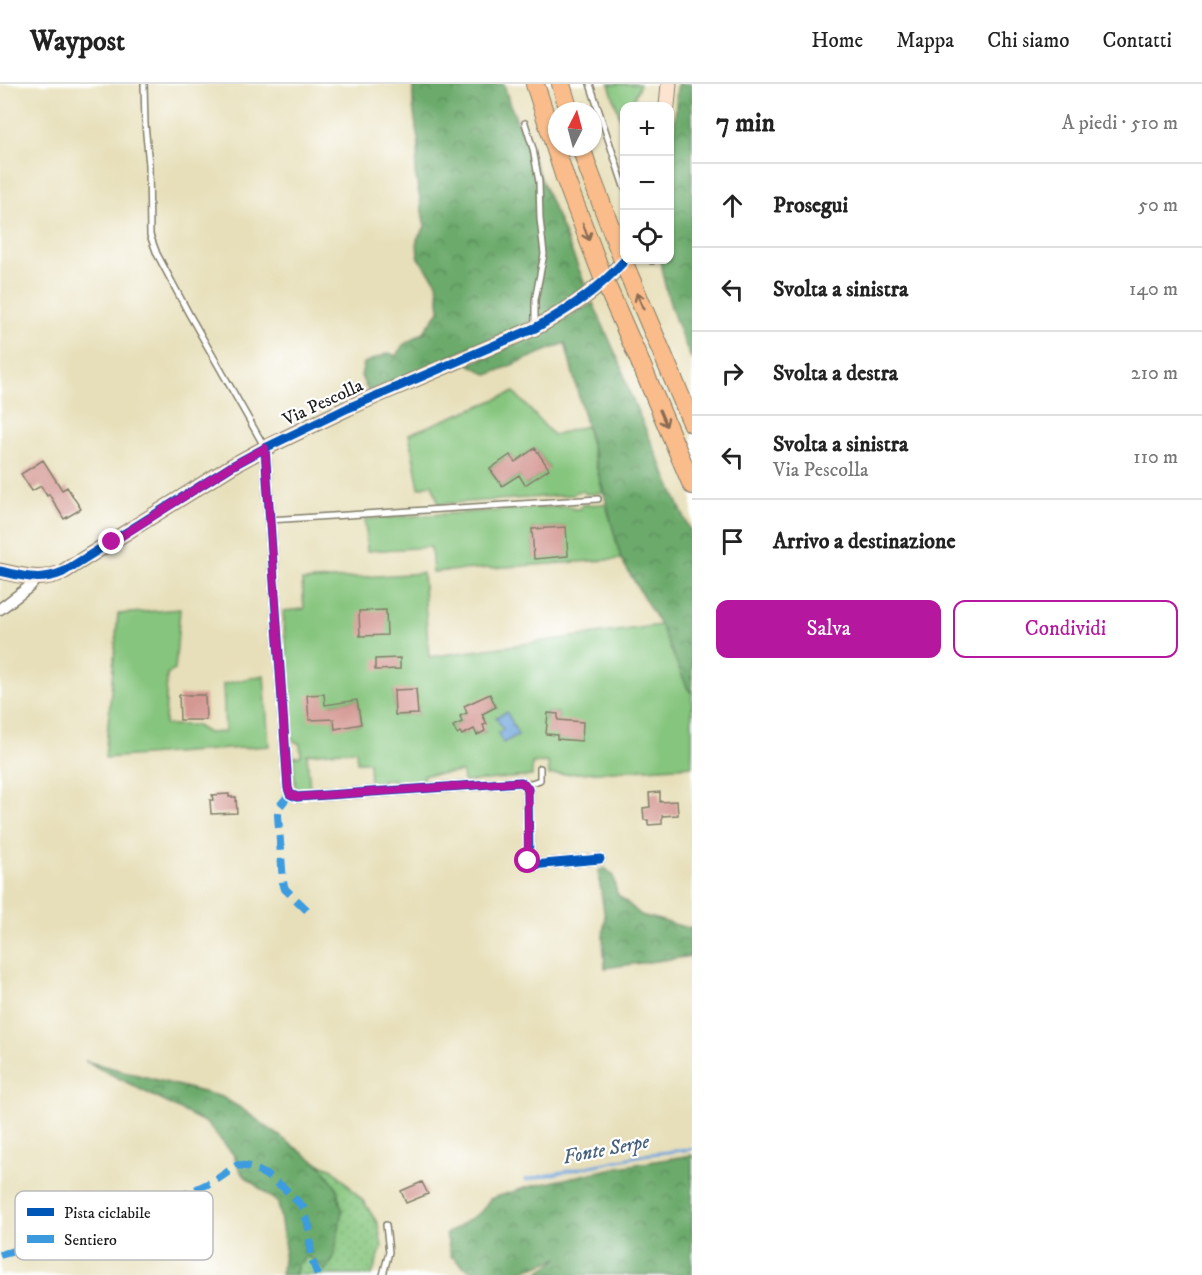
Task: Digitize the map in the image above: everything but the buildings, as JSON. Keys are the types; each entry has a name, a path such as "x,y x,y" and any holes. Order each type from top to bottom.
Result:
{"highway":[{"path":"535,84 565,178 602,275 692,485"},
{"path":"561,84 566,102"},
{"path":"584,156 626,268 692,423"}],"street":[{"path":"667,102 669,84"},
{"name":"Via Pescolla","path":"0,571 37,578 54,576 63,572 232,466 265,448 348,408 535,328 564,312 589,295 621,264"},
{"path":"265,448 290,794 297,797 521,782 528,789 528,861 532,865 600,859"},
{"path":"0,609 37,578"}],"lane":[{"path":"144,84 150,235 157,254 189,314 265,448"},
{"path":"591,84 620,175"},
{"path":"525,123 539,182 544,254 535,300 535,328"},
{"path":"269,520 598,499"},
{"path":"525,785 540,780 540,768"},
{"path":"383,1275 389,1252 386,1226"}],"green space":[{"path":"413,84 504,84 509,102 586,286 548,314 368,392 361,376 364,363 389,353 396,356 403,345 423,333 440,310 437,282 418,258 417,239 425,227 415,172 419,146 413,106"},
{"path":"609,84 640,84 633,102 620,102 620,118"},
{"path":"677,84 692,84 692,360 672,311 661,264 674,264 674,145"},
{"path":"593,303 692,535 692,693 688,689 660,625 621,559 565,343 488,375 469,364 538,334"},
{"path":"514,392 553,435 586,426 603,493 586,494 583,491 573,495 439,504 432,484 419,488 409,434","holes":["535,448 549,468 526,485 519,475 502,486 490,469 510,455 515,462"]},
{"path":"606,504 621,559 433,572 431,547 367,551 365,519 569,506 580,509 582,505","holes":["565,527 567,556 534,558 532,529"]},
{"path":"423,573 429,657 660,625 688,689 692,693 692,766 549,775 548,762 532,763 532,776 463,782 462,772 423,775 423,785 394,787 393,779 382,780 382,788 302,792 295,788 293,757 301,756 300,744 292,740 283,611 304,609 302,581","holes":["416,690 417,699 406,706 418,706 418,714 395,715 394,691","490,695 496,707 482,714 486,723 483,725 485,732 477,735 473,727 462,735 460,732 457,733 453,726 462,722 460,716","357,700 361,724 335,728 331,704","546,713 558,713 558,720 582,740 557,739","356,750 357,762 369,762 370,786 310,790 307,754"]},
{"path":"180,609 175,670 167,674 165,725 195,725 208,733 225,732 223,684 264,675 269,746 105,758 118,614"},
{"path":"605,868 613,875 617,894 641,915 692,929 692,956 605,968 603,938 605,918 598,871"},
{"path":"85,1061 222,1097 321,1166 336,1186 342,1210 334,1258 325,1271 307,1256 299,1263 295,1275 281,1275 285,1248 278,1203 242,1174 233,1154 206,1123"},
{"path":"692,1155 692,1275 534,1275 559,1258 511,1275 475,1275 451,1256 446,1234 481,1212 490,1199 528,1187 619,1167"},
{"path":"313,1161 333,1169 364,1202 378,1224 382,1247 372,1275 295,1275 299,1263 307,1256 325,1270 334,1258 321,1166"}],"water":[{"path":"507,712 518,735 503,743 498,733 503,730 496,717"}],"waterway":[{"name":"Fonte Serpe","path":"525,1180 643,1155 692,1149"}],"marked path":[{"path":"290,794 279,807 278,815 283,882 285,889 308,911"},
{"path":"193,1191 216,1180 238,1165 251,1167 266,1175 283,1187 303,1207 309,1227 311,1258 318,1275"},
{"path":"0,1255 15,1251"}],"cycle path":[{"path":"0,571 39,577 63,572 232,466 265,448 348,408 535,328 583,298 621,264"},
{"path":"265,448 290,794 297,797 521,782 528,789 529,861 532,865 600,859"}],"route":[{"path":"112,542 232,466 265,448 290,794 297,797 521,782 528,789 528,861"}]}
